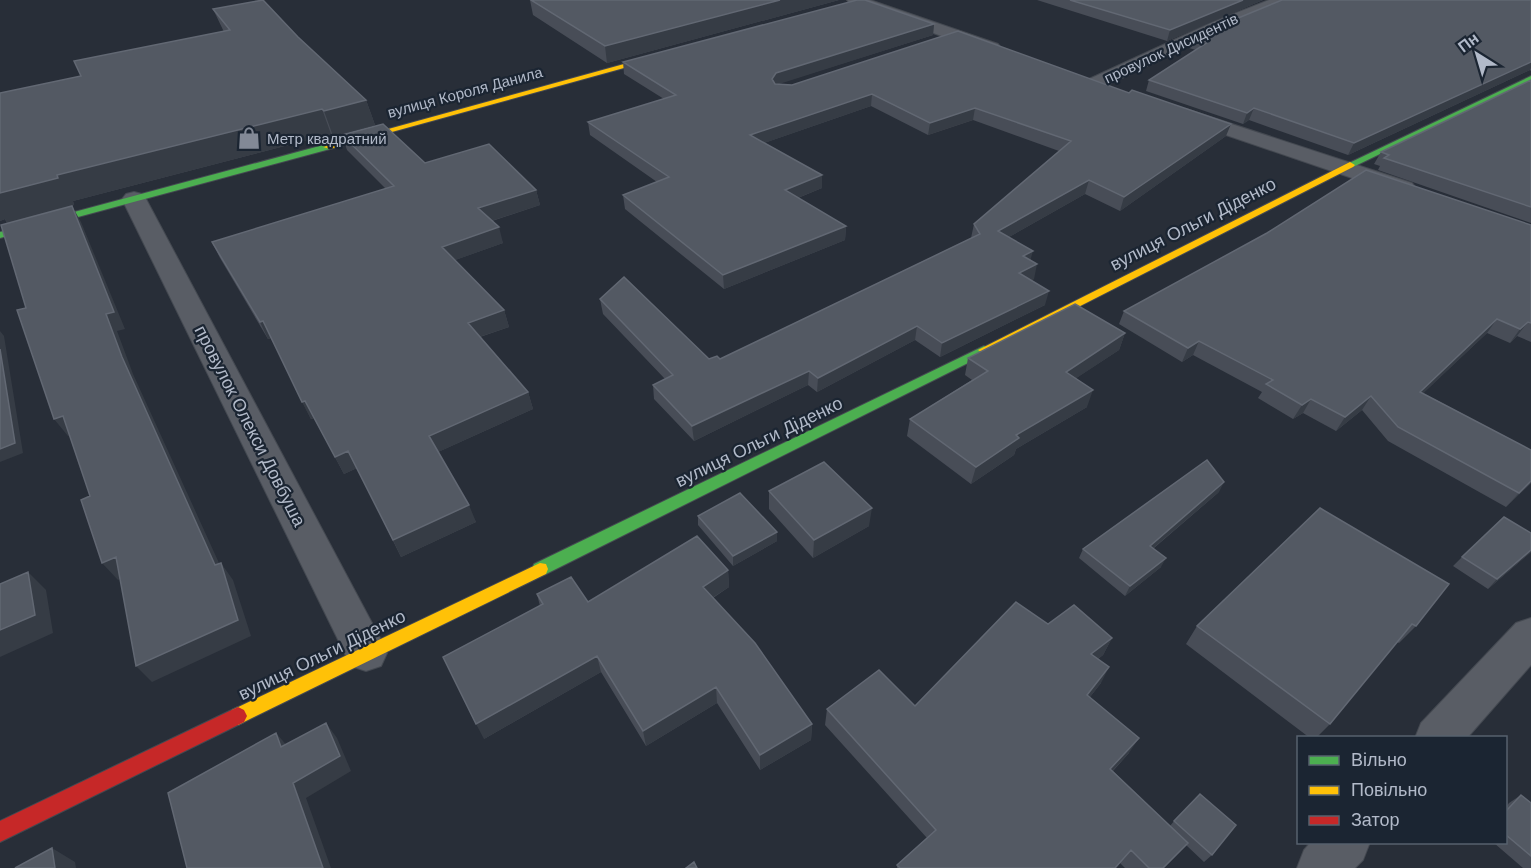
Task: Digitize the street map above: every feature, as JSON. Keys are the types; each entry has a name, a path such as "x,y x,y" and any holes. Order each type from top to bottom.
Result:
{"street":[{"name":"провулок Дисидентів","path":"1094,84 1219,25 1282,0"},
{"path":"856,3 1009,54"},
{"path":"924,46 956,35"},
{"name":"вулиця Короля Данила","path":"0,235 679,52"},
{"path":"1073,76 1116,91"},
{"name":"вулиця Ольги Діденко","path":"0,832 842,422 1345,167 1531,78"},
{"path":"1170,109 1345,167 1421,195"},
{"name":"провулок Олекси Довбуша","path":"134,199 366,653"},
{"path":"1439,736 1531,636"},
{"path":"1322,868 1344,844"}],"building":[{"path":"263,0 298,37 366,100 57,175 58,178 0,193 0,93 81,76 74,61 230,30 213,9"},
{"path":"531,0 780,0 605,46"},
{"path":"857,0 865,0 934,24 776,73 772,79 775,84 792,85 958,31 1129,93 1132,90 1231,124 1124,197 1089,180 998,231 1033,251 1023,256 1037,264 1019,273 1049,291 942,343 917,326 818,378 809,371 692,426 653,385 673,375 600,299 624,277 709,359 717,356 720,359 980,234 974,224 1071,141 975,108 930,123 872,94 750,135 822,175 785,190 846,226 723,275 623,195 669,177 588,122 676,95 623,62"},
{"path":"1070,0 1243,0 1170,30"},
{"path":"1282,0 1531,0 1531,62 1354,143 1254,108 1247,113 1149,80 1208,42 1192,37"},
{"path":"1531,80 1531,207 1384,158 1389,155 1381,152"},
{"path":"383,124 425,163 489,144 536,190 478,208 499,227 442,247 504,310 468,323 528,392 429,436 469,505 393,540 348,451 335,457 305,401 302,402 263,321 260,322 212,242 394,186 342,135"},
{"path":"1366,170 1531,225 1531,323 1528,322 1520,329 1497,319 1420,392 1531,450 1531,481 1519,493 1398,427 1371,396 1345,417 1311,399 1302,405 1266,384 1273,380 1199,341 1188,348 1124,311 1267,233"},
{"path":"72,206 114,312 106,314 122,357 215,565 221,563 238,620 136,666 116,557 102,563 81,500 90,496 63,416 54,419 17,310 26,308 1,225"},
{"path":"1075,304 1125,333 1066,372 1093,390 1016,435 1019,438 976,467 910,419 988,371 968,358"},
{"path":"0,349 15,443 0,449"},
{"path":"1207,460 1224,482 1150,546 1166,558 1130,586 1083,549"},
{"path":"824,462 872,508 814,540 769,491"},
{"path":"740,493 777,532 733,556 698,516"},
{"path":"1320,508 1449,584 1416,626 1412,624 1330,724 1197,626"},
{"path":"1504,517 1531,533 1531,550 1497,579 1462,557"},
{"path":"697,536 728,570 703,587 755,643 812,724 760,755 716,687 643,731 597,656 476,724 443,657 543,604 537,594 571,577 588,602"},
{"path":"28,572 35,615 0,630 0,584"},
{"path":"1016,602 1048,624 1074,605 1112,638 1091,654 1109,667 1087,695 1139,738 1110,769 1188,843 1163,868 1149,868 1131,850 1115,868 900,868 897,865 936,830 827,709 879,670 915,706"},
{"path":"326,723 340,756 293,783 323,868 187,868 168,793 276,733 281,747"},
{"path":"1200,794 1236,825 1212,855 1174,821"},
{"path":"1521,795 1531,803 1531,856 1507,836 1507,810"},
{"path":"52,848 55,868 15,868"},
{"path":"694,862 697,868 686,868"}],"traffic: fast":[{"path":"1350,165 1531,78"},
{"path":"0,235 327,147"},
{"path":"540,569 984,350"}],"traffic: slow":[{"path":"327,147 667,55"},
{"path":"984,350 1350,165"},
{"path":"238,716 540,569"}],"traffic: jam":[{"path":"0,832 238,716"}],"place":[{"name":"Метр квадратний","path":"249,138"}]}
